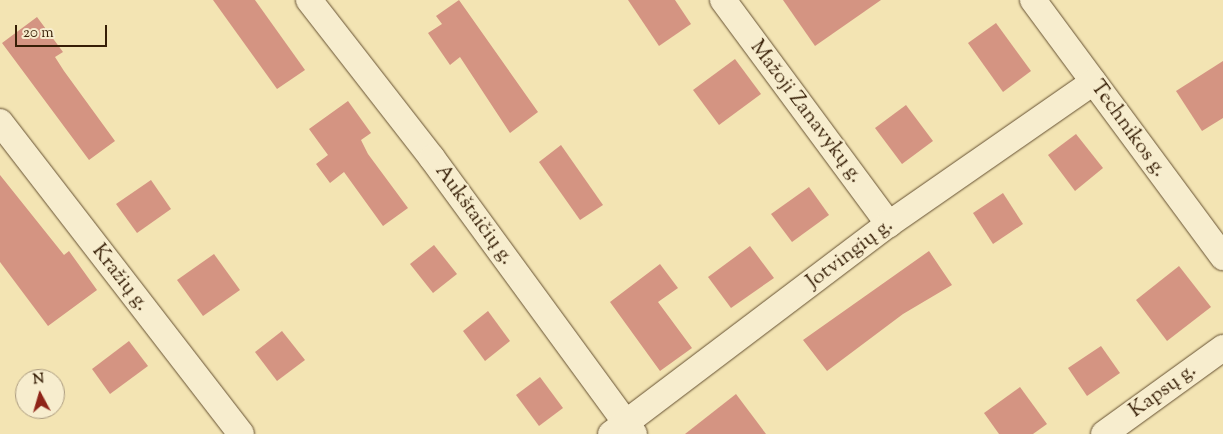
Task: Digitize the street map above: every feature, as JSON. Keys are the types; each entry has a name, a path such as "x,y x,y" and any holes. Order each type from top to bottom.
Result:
{"street":[{"name":"Aukštaičių g.","path":"309,0 432,158 623,431"},
{"name":"Mažoji Zanavykų g.","path":"723,0 889,224"},
{"name":"Technikos g.","path":"1033,0 1223,258"},
{"name":"Jotvingių g.","path":"623,431 889,224 1093,82"},
{"name":"Kražių g.","path":"0,122 241,434"},
{"name":"Kapsų g.","path":"1104,434 1223,348"}],"building":[{"path":"213,0 255,0 305,70 277,89"},
{"path":"459,0 538,112 510,133 460,57 450,65 428,33 442,24 436,16"},
{"path":"628,0 675,0 691,24 659,46"},
{"path":"783,0 881,0 815,46"},
{"path":"37,17 63,52 55,57 115,141 89,160 2,43"},
{"path":"996,23 1031,71 1003,92 968,43"},
{"path":"735,59 761,94 719,125 693,90"},
{"path":"1223,61 1223,118 1202,131 1176,91"},
{"path":"348,101 371,133 361,140 368,154 408,208 383,226 344,172 330,183 316,164 328,155 309,129"},
{"path":"906,105 933,141 902,164 875,128"},
{"path":"1076,134 1103,168 1075,191 1048,155"},
{"path":"561,145 603,205 580,220 539,162"},
{"path":"0,175 64,255 69,251 97,290 48,326 0,262"},
{"path":"151,180 171,209 137,233 116,204"},
{"path":"809,187 829,215 792,242 771,214"},
{"path":"1003,193 1023,224 993,244 973,213"},
{"path":"434,245 457,274 433,293 410,264"},
{"path":"750,246 774,278 731,308 708,277"},
{"path":"929,251 952,285 903,314 827,371 803,340"},
{"path":"214,254 240,290 203,316 177,280"},
{"path":"660,264 678,288 658,302 692,348 660,371 610,302"},
{"path":"1179,266 1211,307 1167,341 1136,300"},
{"path":"488,311 510,341 485,361 463,331"},
{"path":"282,331 305,360 277,381 255,352"},
{"path":"129,341 148,366 110,394 92,369"},
{"path":"1101,346 1120,373 1087,396 1068,368"},
{"path":"540,377 563,408 539,426 516,395"},
{"path":"1020,387 1047,424 1033,434 999,434 984,413"},
{"path":"736,394 766,434 685,434"}]}
